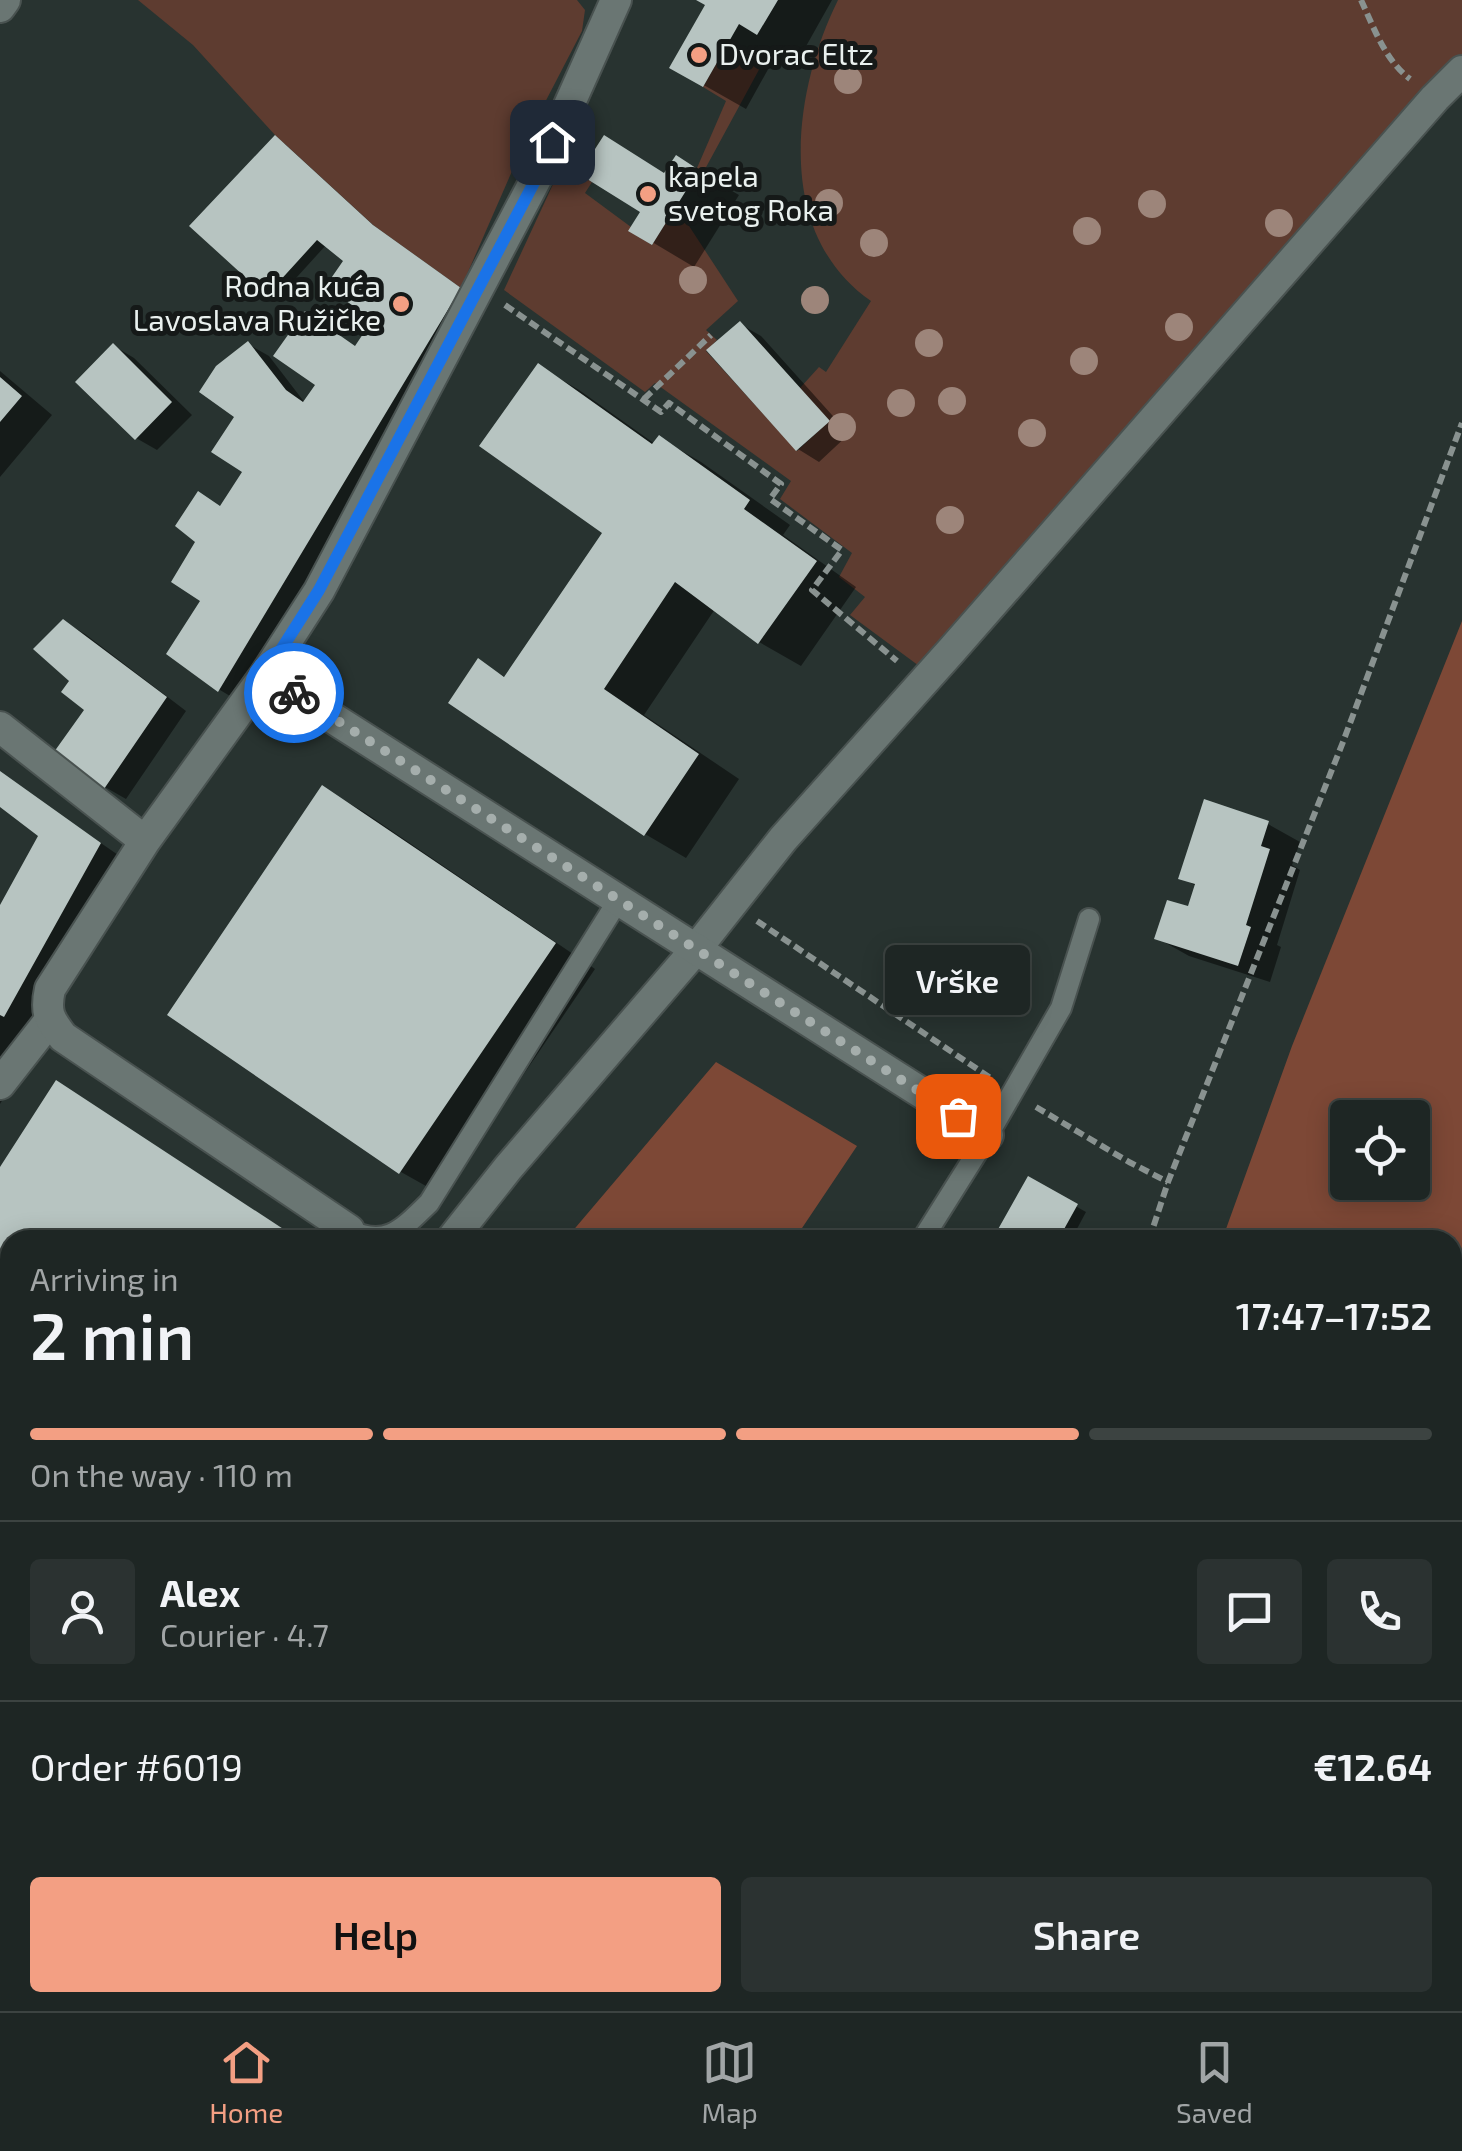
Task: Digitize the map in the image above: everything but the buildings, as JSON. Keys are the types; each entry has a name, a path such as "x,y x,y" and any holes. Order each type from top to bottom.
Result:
{"street":[{"path":"0,7 5,0"},
{"path":"349,1230 63,1037 50,1020 50,990 145,841 265,675 319,590 537,177 616,0"},
{"path":"459,1230 697,948 783,839 1462,71"},
{"path":"265,675 988,1136"},
{"path":"0,727 145,841"},
{"path":"0,1084 50,1020"}],"lane":[{"path":"399,1230 429,1203 619,899"},
{"path":"928,1230 988,1136 1060,1008 1090,919"}],"path":[{"path":"1362,0 1392,60 1402,73 1436,98"},
{"path":"479,287 661,412 668,403 782,484 770,499 842,550 812,590 892,658 927,678"},
{"path":"644,400 711,335"},
{"path":"1151,1230 1343,742 1462,423"},
{"path":"732,904 1013,1093 1168,1182"}],"shaded area":[{"path":"138,0 577,0 585,10 582,31 526,139 461,288 373,225 275,135 193,45"},
{"path":"838,0 1462,0 1462,71 930,674 850,615 865,597 839,577 852,553 780,499 791,481 655,383 645,392 504,290 561,167 592,182 585,193 631,227 629,231 652,245 676,206 738,301 706,330 717,340 706,351 797,451 829,421 800,388 819,367 826,372 871,301 840,273 818,239 806,201 801,160 810,77"},
{"path":"728,43 761,66 698,182 694,177 697,168 726,101 703,87"},
{"path":"1462,621 1462,1230 1226,1230 1292,1046"},
{"path":"716,1062 857,1146 801,1230 573,1230"}],"way so far":[{"path":"294,693 958,1116"}],"place":[{"name":"Dvorac Eltz","path":"699,55"},
{"name":"kapela svetog Roka","path":"648,194"},
{"name":"Rodna kuća Lavoslava Ružičke","path":"401,304"},
{"name":"Vrške","path":"958,1116"}],"route":[{"path":"294,693 265,675 319,590 552,142"}]}
